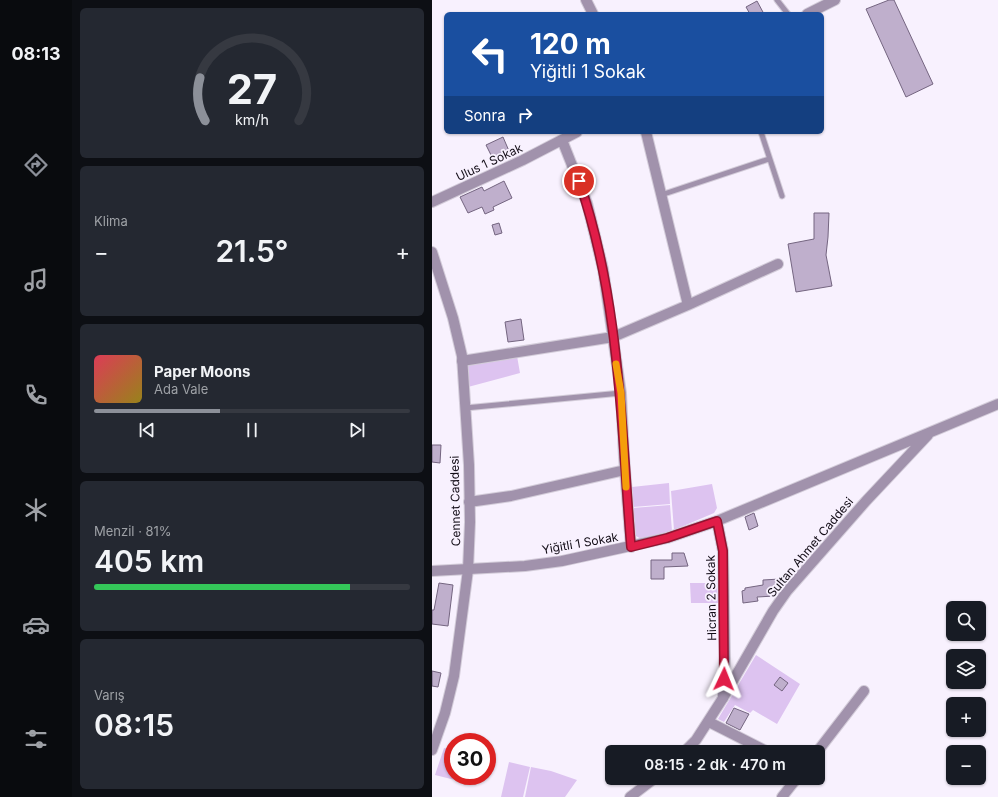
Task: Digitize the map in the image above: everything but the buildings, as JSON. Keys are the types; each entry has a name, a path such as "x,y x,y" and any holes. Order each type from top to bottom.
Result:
{"street":[{"path":"586,0 592,12"},
{"path":"811,12 835,0"},
{"name":"Ulus 1 Sokak","path":"432,202 523,160 573,134"},
{"path":"646,134 688,306"},
{"path":"562,140 579,181 593,226 603,269 621,393 631,547"},
{"name":"Cennet Caddesi","path":"432,252 460,343 465,408 469,502 468,570 454,676 445,713 432,750"},
{"path":"462,361 613,337 688,306 778,264"},
{"name":"Yiğitli 1 Sokak","path":"432,571 468,570 562,561 667,538 717,521 799,486 882,454 932,431 998,404"},
{"name":"Sultan Ahmet Caddesi","path":"691,745 709,722 773,611 787,591 866,501 932,431"},
{"path":"469,502 511,496 625,470"},
{"name":"Hicran 2 Sokak","path":"717,521 723,551 725,658 723,698"},
{"path":"822,745 864,691"},
{"path":"709,722 754,745"},
{"path":"630,797 646,785"},
{"path":"782,797 791,785"}],"lane":[{"path":"777,0 786,12"},
{"path":"762,134 782,196"},
{"path":"661,195 769,159"},
{"path":"465,408 621,393"}],"shaded area":[{"path":"517,356 520,373 468,387 467,363"},
{"path":"669,483 670,504 633,507 632,487"},
{"path":"712,484 717,508 714,513 674,530 671,491"},
{"path":"670,505 672,531 643,540 636,536 633,508"},
{"path":"690,583 717,583 718,603 691,603"},
{"path":"756,655 800,684 777,724 753,710 750,713 735,705 724,722 718,719"},
{"path":"444,748 444,777 435,775"},
{"path":"509,762 530,767 523,797 501,797"},
{"path":"531,767 551,771 577,780 565,797 525,797"}],"slow traffic":[{"path":"616,364 621,393 626,487"}],"route":[{"path":"579,181 587,203 599,248 621,393 631,547 667,538 717,521 722,539 723,551 725,607 724,679"}]}
